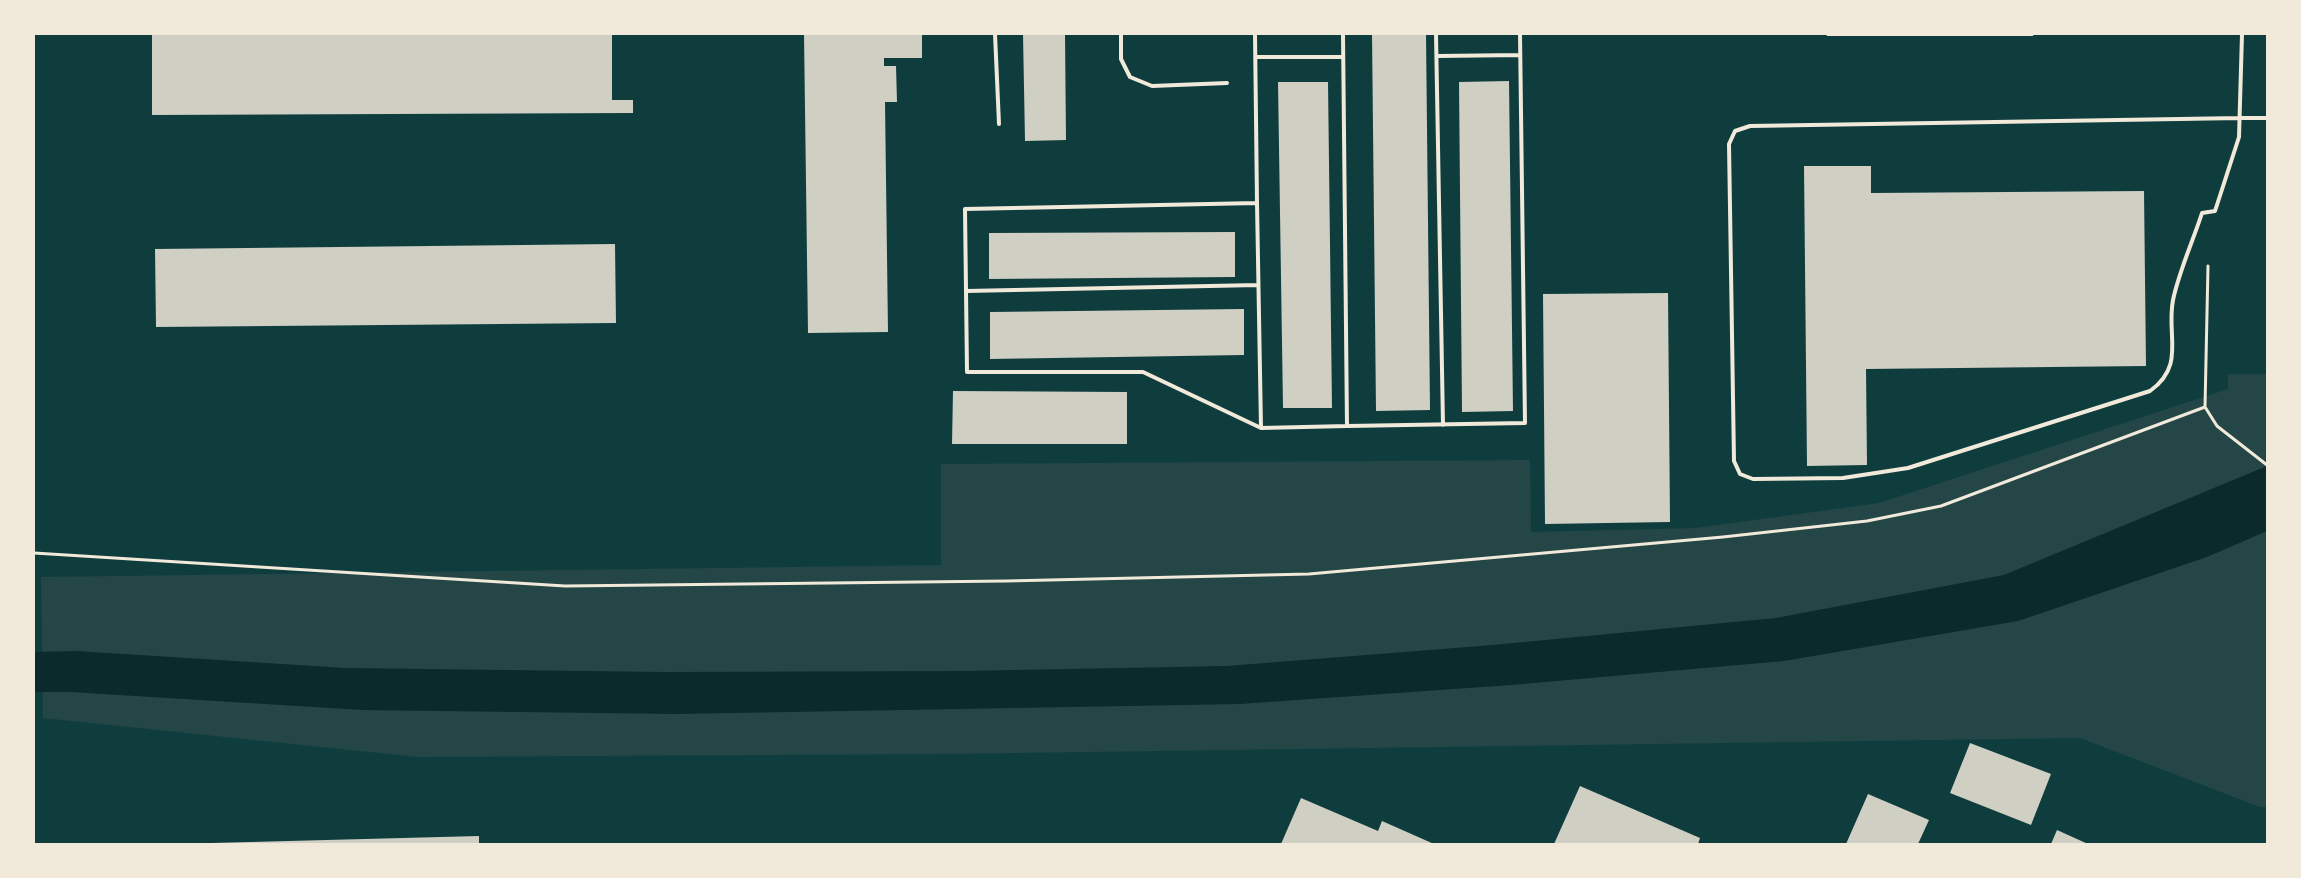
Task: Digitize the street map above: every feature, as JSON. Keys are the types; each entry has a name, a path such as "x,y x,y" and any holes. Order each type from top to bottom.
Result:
{"lane":[{"path":"995,34 999,124"},
{"path":"1121,34 1121,59 1130,77 1152,86 1227,83"},
{"path":"1255,34 1261,428"},
{"path":"1343,34 1347,426"},
{"path":"1436,34 1444,425"},
{"path":"1257,204 965,209 967,372 1143,372 1261,428 1525,423 1520,34"},
{"path":"1828,34 2036,34"},
{"path":"2242,34 2240,118 2239,137 2215,211 2202,213 2173,301 2171,363 2164,381 2150,391 1908,468 1843,478 1753,479 1740,474 1734,461 1733,451 1729,144 1735,131 1750,126 2240,118 2267,118"},
{"path":"1437,56 1520,55"},
{"path":"1256,57 1343,57"},
{"path":"966,291 1258,285"}],"path":[{"path":"2209,258 2205,408 2217,426 2267,464"},
{"path":"34,553 565,586 1016,581 1309,574 1723,537 1867,521 1941,506 2205,408"}],"shaded area":[{"path":"2228,374 2267,374 2267,807 2260,807 2080,738 945,754 417,757 43,718 41,577 941,565 941,464 1530,460 1531,532 1696,528 1879,503 2228,389"},
{"path":"2267,466 2267,531 2207,557 2018,621 1784,661 1511,685 1240,704 676,714 362,710 71,692 34,692 34,652 76,651 345,668 666,672 963,671 1227,666 1493,645 1776,618 2004,575"}],"building":[{"path":"152,34 612,34 612,100 633,100 633,113 152,115"},
{"path":"804,34 922,34 922,58 884,58 884,66 896,66 897,102 885,102 888,332 808,333"},
{"path":"1023,34 1065,34 1066,140 1025,141"},
{"path":"1372,34 1426,34 1430,410 1376,411"},
{"path":"1509,81 1513,411 1462,412 1459,82"},
{"path":"1278,82 1328,82 1332,408 1283,408"},
{"path":"1804,166 1871,166 1871,193 2144,191 2146,366 1866,369 1867,465 1807,466"},
{"path":"1235,232 1235,277 989,279 989,233"},
{"path":"615,244 616,323 156,327 155,249"},
{"path":"1668,293 1670,522 1545,524 1543,294"},
{"path":"1244,309 1244,355 990,359 990,312"},
{"path":"953,391 1127,392 1127,444 952,444"},
{"path":"1970,743 2051,774 2031,825 1950,793"},
{"path":"1580,786 1700,838 1698,844 1554,844"},
{"path":"1868,794 1929,820 1918,844 1846,844"},
{"path":"1301,798 1378,831 1382,821 1434,844 1281,844"},
{"path":"2057,830 2088,844 2051,844"},
{"path":"479,836 479,844 212,844 212,843"}]}
